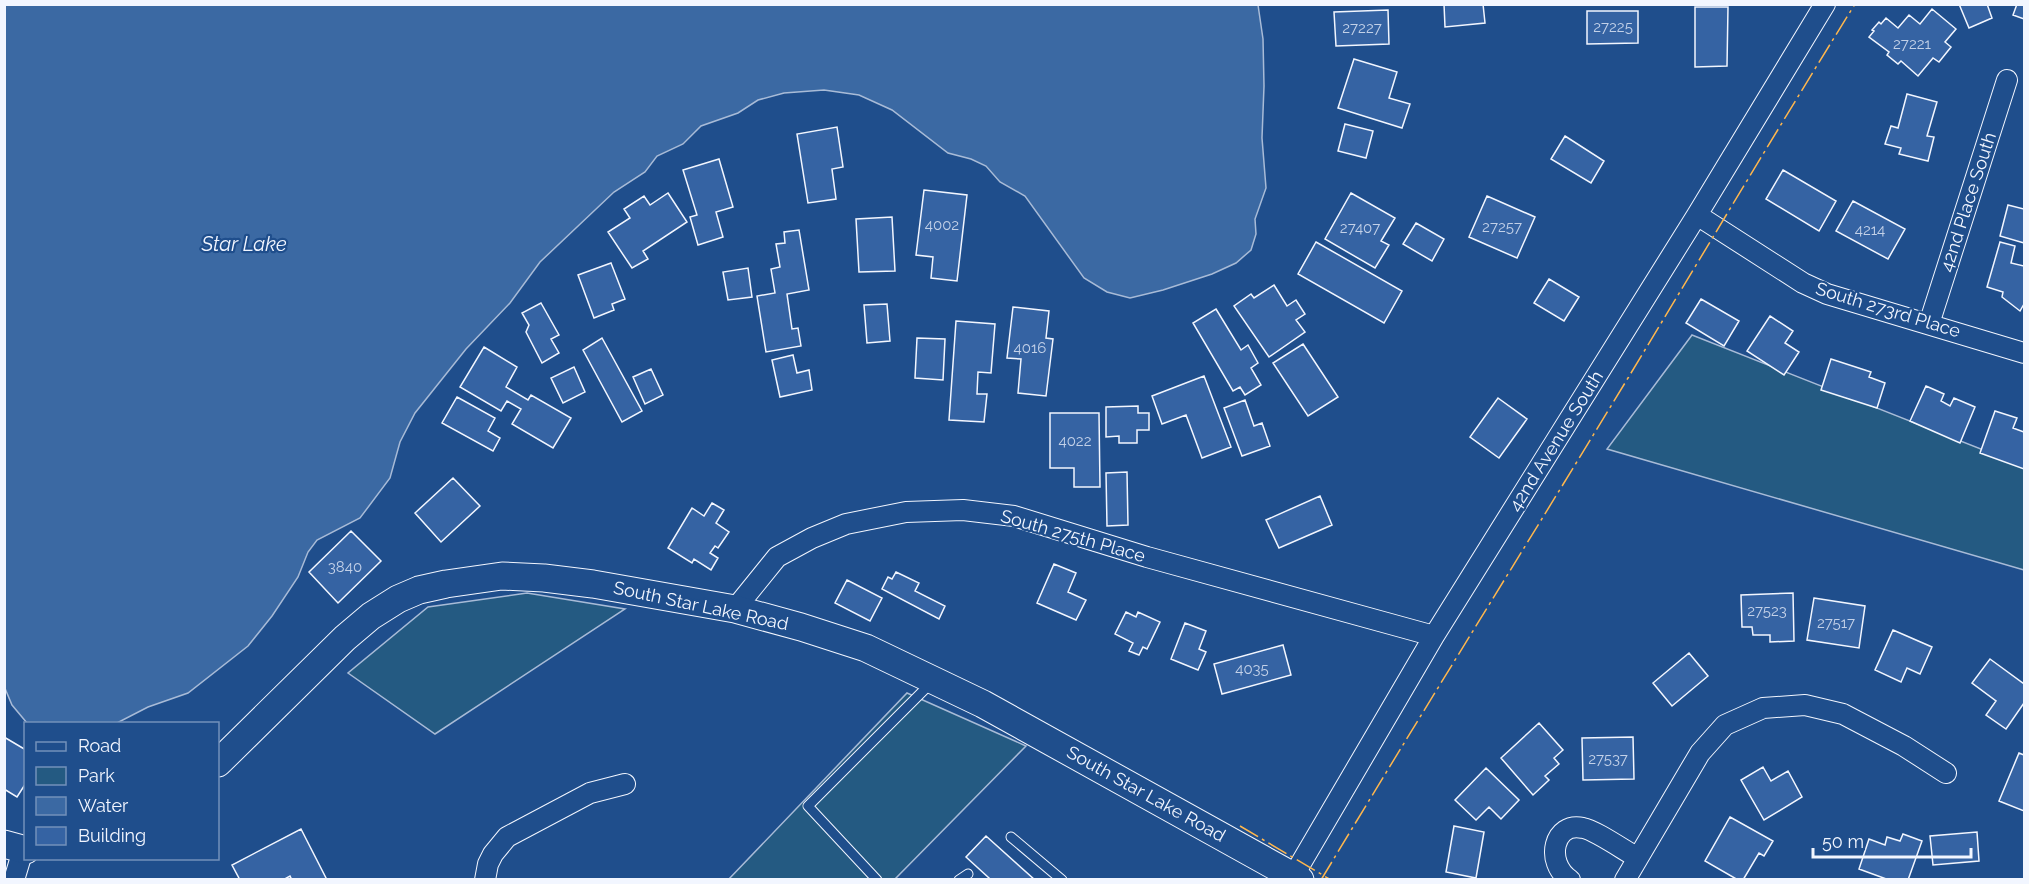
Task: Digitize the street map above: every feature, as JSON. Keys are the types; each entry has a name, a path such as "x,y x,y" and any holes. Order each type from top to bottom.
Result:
{"street":[{"name":"42nd Avenue South","path":"1294,878 1434,636 1697,215 1824,4"},
{"name":"42nd Place South","path":"1929,324 2007,80"},
{"name":"South 273rd Place","path":"1697,215 1803,283 1827,294 2025,353"},
{"name":"South 275th Place","path":"735,609 777,557 812,538 846,524 906,512 963,510 1014,516 1147,556 1434,636"},
{"name":"South Star Lake Road","path":"219,762 345,638 371,616 398,599 419,590 502,576 544,578 593,584 735,609 866,648 983,704 1294,878"},
{"path":"1625,879 1700,753 1725,726 1763,708 1805,705 1844,714 1904,746 1946,773"},
{"path":"485,879 493,854 507,837 590,793 625,784"},
{"path":"1570,879 1560,872 1554,855 1554,847 1564,832 1573,827 1584,828 1638,858"},
{"path":"14,879 18,848"}],"lane":[{"path":"877,879 808,807 934,680"},
{"path":"1011,837 1062,879"}],"green space":[{"path":"1692,335 2024,466 2024,570 1607,449"},
{"path":"527,593 625,609 435,734 348,673 428,607"},
{"path":"907,693 1026,746 895,879 728,880"}],"water":[{"name":"Star Lake","path":"4,5 1258,5 1263,39 1262,138 1266,188 1255,219 1256,234 1251,250 1236,263 1212,274 1130,298 1107,292 1084,278 1025,196 1000,182 986,166 948,153 892,110 859,95 824,90 784,93 758,100 738,113 701,126 683,144 657,156 645,172 614,192 540,262 510,303 466,349 415,413 400,442 390,478 360,518 317,540 308,552 298,577 272,616 248,646 188,693 148,707 119,722 26,722 12,705 4,686"}],"building":[{"path":"1444,4 1483,4 1485,23 1445,27"},
{"path":"1959,4 1987,4 1992,18 1969,28"},
{"path":"2017,4 2024,4 2024,19 2013,15"},
{"path":"1695,7 1728,7 1727,66 1695,67"},
{"path":"1932,9 1956,29 1945,42 1951,47 1939,62 1933,58 1918,76 1901,61 1898,64 1887,55 1889,52 1869,37 1879,22 1881,24 1886,18 1898,28 1909,15 1920,24"},
{"path":"1388,10 1389,44 1336,46 1334,12"},
{"path":"1587,11 1638,11 1638,43 1587,44"},
{"path":"1354,59 1397,72 1389,98 1410,104 1402,128 1338,108"},
{"path":"1907,94 1937,102 1927,136 1934,137 1928,161 1899,154 1901,148 1885,144 1891,126 1898,128"},
{"path":"1345,124 1373,131 1366,158 1338,151"},
{"path":"837,127 843,167 832,169 836,199 808,203 797,134"},
{"path":"1565,136 1604,161 1591,183 1551,159"},
{"path":"719,159 733,207 716,212 723,237 698,245 690,217 697,215 683,170"},
{"path":"1783,170 1836,201 1819,231 1766,199"},
{"path":"924,190 967,195 957,281 931,278 933,257 916,255"},
{"path":"668,193 687,222 643,251 648,259 632,268 608,232 630,218 624,209 644,196 650,205"},
{"path":"1351,193 1395,218 1381,241 1389,245 1375,268 1325,239"},
{"path":"1487,196 1535,217 1517,258 1469,237"},
{"path":"1853,201 1905,229 1888,259 1836,231"},
{"path":"2008,205 2024,209 2024,243 2000,236"},
{"path":"892,217 895,271 859,272 856,219"},
{"path":"1416,223 1444,239 1432,261 1403,244"},
{"path":"799,230 809,290 787,294 792,329 798,328 801,346 766,352 757,296 775,293 771,269 780,267 776,244 785,243 784,232"},
{"path":"1316,242 1402,291 1384,323 1298,274"},
{"path":"2000,242 2015,246 2011,263 2024,266 2024,304 2020,311 2002,297 2003,292 1987,287"},
{"path":"611,263 625,299 612,304 614,310 594,318 578,275"},
{"path":"748,268 752,297 728,300 723,272"},
{"path":"1549,279 1579,297 1564,321 1534,303"},
{"path":"1274,285 1287,306 1296,300 1305,314 1296,320 1305,332 1269,357 1234,306 1251,294 1254,298"},
{"path":"1701,299 1739,321 1724,346 1686,323"},
{"path":"541,303 559,335 551,339 559,353 542,363 526,332 529,325 522,313"},
{"path":"887,304 890,341 867,343 864,305"},
{"path":"1013,307 1049,311 1046,338 1053,339 1046,396 1018,393 1021,359 1007,358"},
{"path":"1216,309 1241,350 1248,345 1258,363 1251,368 1261,385 1245,395 1240,387 1233,391 1193,323"},
{"path":"1770,316 1793,331 1785,343 1799,352 1784,375 1747,351"},
{"path":"956,321 995,324 991,373 978,372 977,394 987,394 984,422 949,420"},
{"path":"602,338 642,411 622,422 583,350"},
{"path":"917,338 945,339 943,380 915,378"},
{"path":"1303,344 1338,397 1308,416 1273,363"},
{"path":"484,347 517,367 506,387 528,400 531,395 571,418 553,448 512,424 521,409 507,401 501,411 460,387"},
{"path":"793,355 797,373 809,370 812,390 780,397 772,360"},
{"path":"1831,359 1871,372 1869,377 1885,383 1877,408 1821,390"},
{"path":"574,367 585,392 563,403 551,378"},
{"path":"651,369 663,395 645,404 633,377"},
{"path":"1204,376 1231,447 1202,458 1186,415 1162,424 1152,396"},
{"path":"1926,386 1944,394 1941,401 1950,406 1954,398 1975,407 1960,443 1910,421"},
{"path":"457,397 495,418 488,431 500,438 493,451 442,423"},
{"path":"1498,398 1527,419 1499,458 1470,437"},
{"path":"1245,400 1254,426 1262,423 1270,446 1242,456 1224,408"},
{"path":"1138,406 1138,413 1149,413 1149,430 1137,430 1137,443 1119,443 1119,436 1106,437 1106,407"},
{"path":"1995,411 2017,418 2013,428 2024,432 2024,469 1980,453"},
{"path":"1050,413 1099,413 1100,487 1074,487 1074,468 1050,468"},
{"path":"1127,472 1128,525 1107,526 1106,473"},
{"path":"453,478 480,506 441,542 415,513"},
{"path":"1320,496 1332,525 1279,548 1266,520"},
{"path":"712,503 724,510 716,523 729,532 718,548 715,546 710,553 718,558 711,570 694,559 692,563 668,548 692,508 704,516"},
{"path":"351,531 381,561 338,603 309,572"},
{"path":"1054,564 1076,573 1068,592 1086,600 1076,620 1037,603"},
{"path":"896,572 919,583 915,591 945,606 939,619 882,589 888,577 892,579"},
{"path":"847,580 882,598 870,621 835,603"},
{"path":"1793,593 1794,641 1770,642 1770,635 1753,635 1752,627 1742,627 1741,595"},
{"path":"1814,598 1865,606 1859,648 1807,640"},
{"path":"1126,612 1136,617 1138,612 1160,622 1147,649 1143,647 1139,655 1129,651 1133,643 1115,634"},
{"path":"1185,623 1206,631 1199,649 1206,652 1198,670 1171,659"},
{"path":"1893,630 1932,647 1920,674 1907,668 1901,682 1875,670"},
{"path":"1283,645 1291,675 1222,694 1214,664"},
{"path":"1689,653 1708,676 1672,706 1653,683"},
{"path":"1990,659 2024,684 2024,703 2006,729 1986,715 1996,701 1972,683"},
{"path":"1539,723 1563,750 1554,758 1559,764 1545,776 1549,780 1533,795 1501,758"},
{"path":"4,737 24,749 24,786 17,797 4,789"},
{"path":"1633,737 1634,779 1583,780 1582,738"},
{"path":"2019,753 2024,755 2024,811 1999,801"},
{"path":"1763,767 1771,781 1788,771 1802,797 1764,820 1741,780"},
{"path":"1486,768 1519,800 1501,819 1489,807 1476,820 1455,800"},
{"path":"1730,817 1773,841 1764,856 1759,853 1743,880 1738,880 1705,861"},
{"path":"1454,826 1484,832 1476,878 1446,872"},
{"path":"301,829 326,878 323,880 292,880 290,876 283,880 240,880 232,865"},
{"path":"1977,832 1979,861 1933,865 1930,836"},
{"path":"1903,834 1922,841 1908,880 1889,880 1859,869 1869,839 1885,845 1887,837 1900,841"},
{"path":"986,836 1035,880 987,880 989,878 966,857"}],"power":[{"path":"1321,880 1855,4"},
{"path":"1240,826 1331,880"}]}
